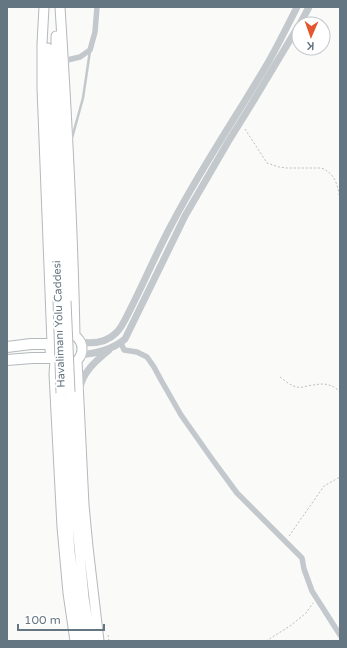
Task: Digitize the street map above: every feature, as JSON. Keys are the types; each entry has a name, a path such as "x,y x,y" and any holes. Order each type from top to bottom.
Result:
{"highway":[{"name":"Havalimanı Yolu Caddesi","path":"45,7 62,301 70,393 76,514 84,598 91,641"},
{"path":"45,7 42,44 42,88 51,343 50,352 58,363 64,365 71,364 78,358"},
{"name":"Havalimanı Yolu Caddesi","path":"56,7 62,301"},
{"path":"60,7 71,196 77,339 82,348 78,358 70,393 84,498 87,540 99,641"},
{"path":"51,343 54,338 61,334 68,334 77,339"},
{"path":"7,348 31,344 51,343"},
{"path":"7,360 32,358 54,359"},
{"path":"54,359 62,527 68,593 75,641"},
{"name":"Havalimanı Yolu Caddesi","path":"70,393 67,510 82,641"}],"street":[{"path":"63,61 80,57 90,50 95,32 97,7"},
{"path":"77,339 92,343 102,342 109,339 117,332 141,289 166,234 196,180 269,60 297,7"},
{"path":"304,16 309,7"},
{"path":"78,358 111,348 121,343 125,339 185,216 291,38"},
{"path":"121,343 124,350 137,352 147,357 181,415 229,482 302,558 304,569 312,591 340,635"},
{"path":"70,393 80,385 89,369 111,348"}],"lane":[{"path":"72,138 82,98 90,50"}],"path":[{"path":"240,122 267,163 278,167 287,168 321,168 326,170 332,176 340,195 340,230"},
{"path":"280,378 296,387 328,384 335,387 340,392"},
{"path":"285,541 324,486 340,477"},
{"path":"266,641 290,626 306,613 316,598"},
{"path":"108,635 109,641"}]}
